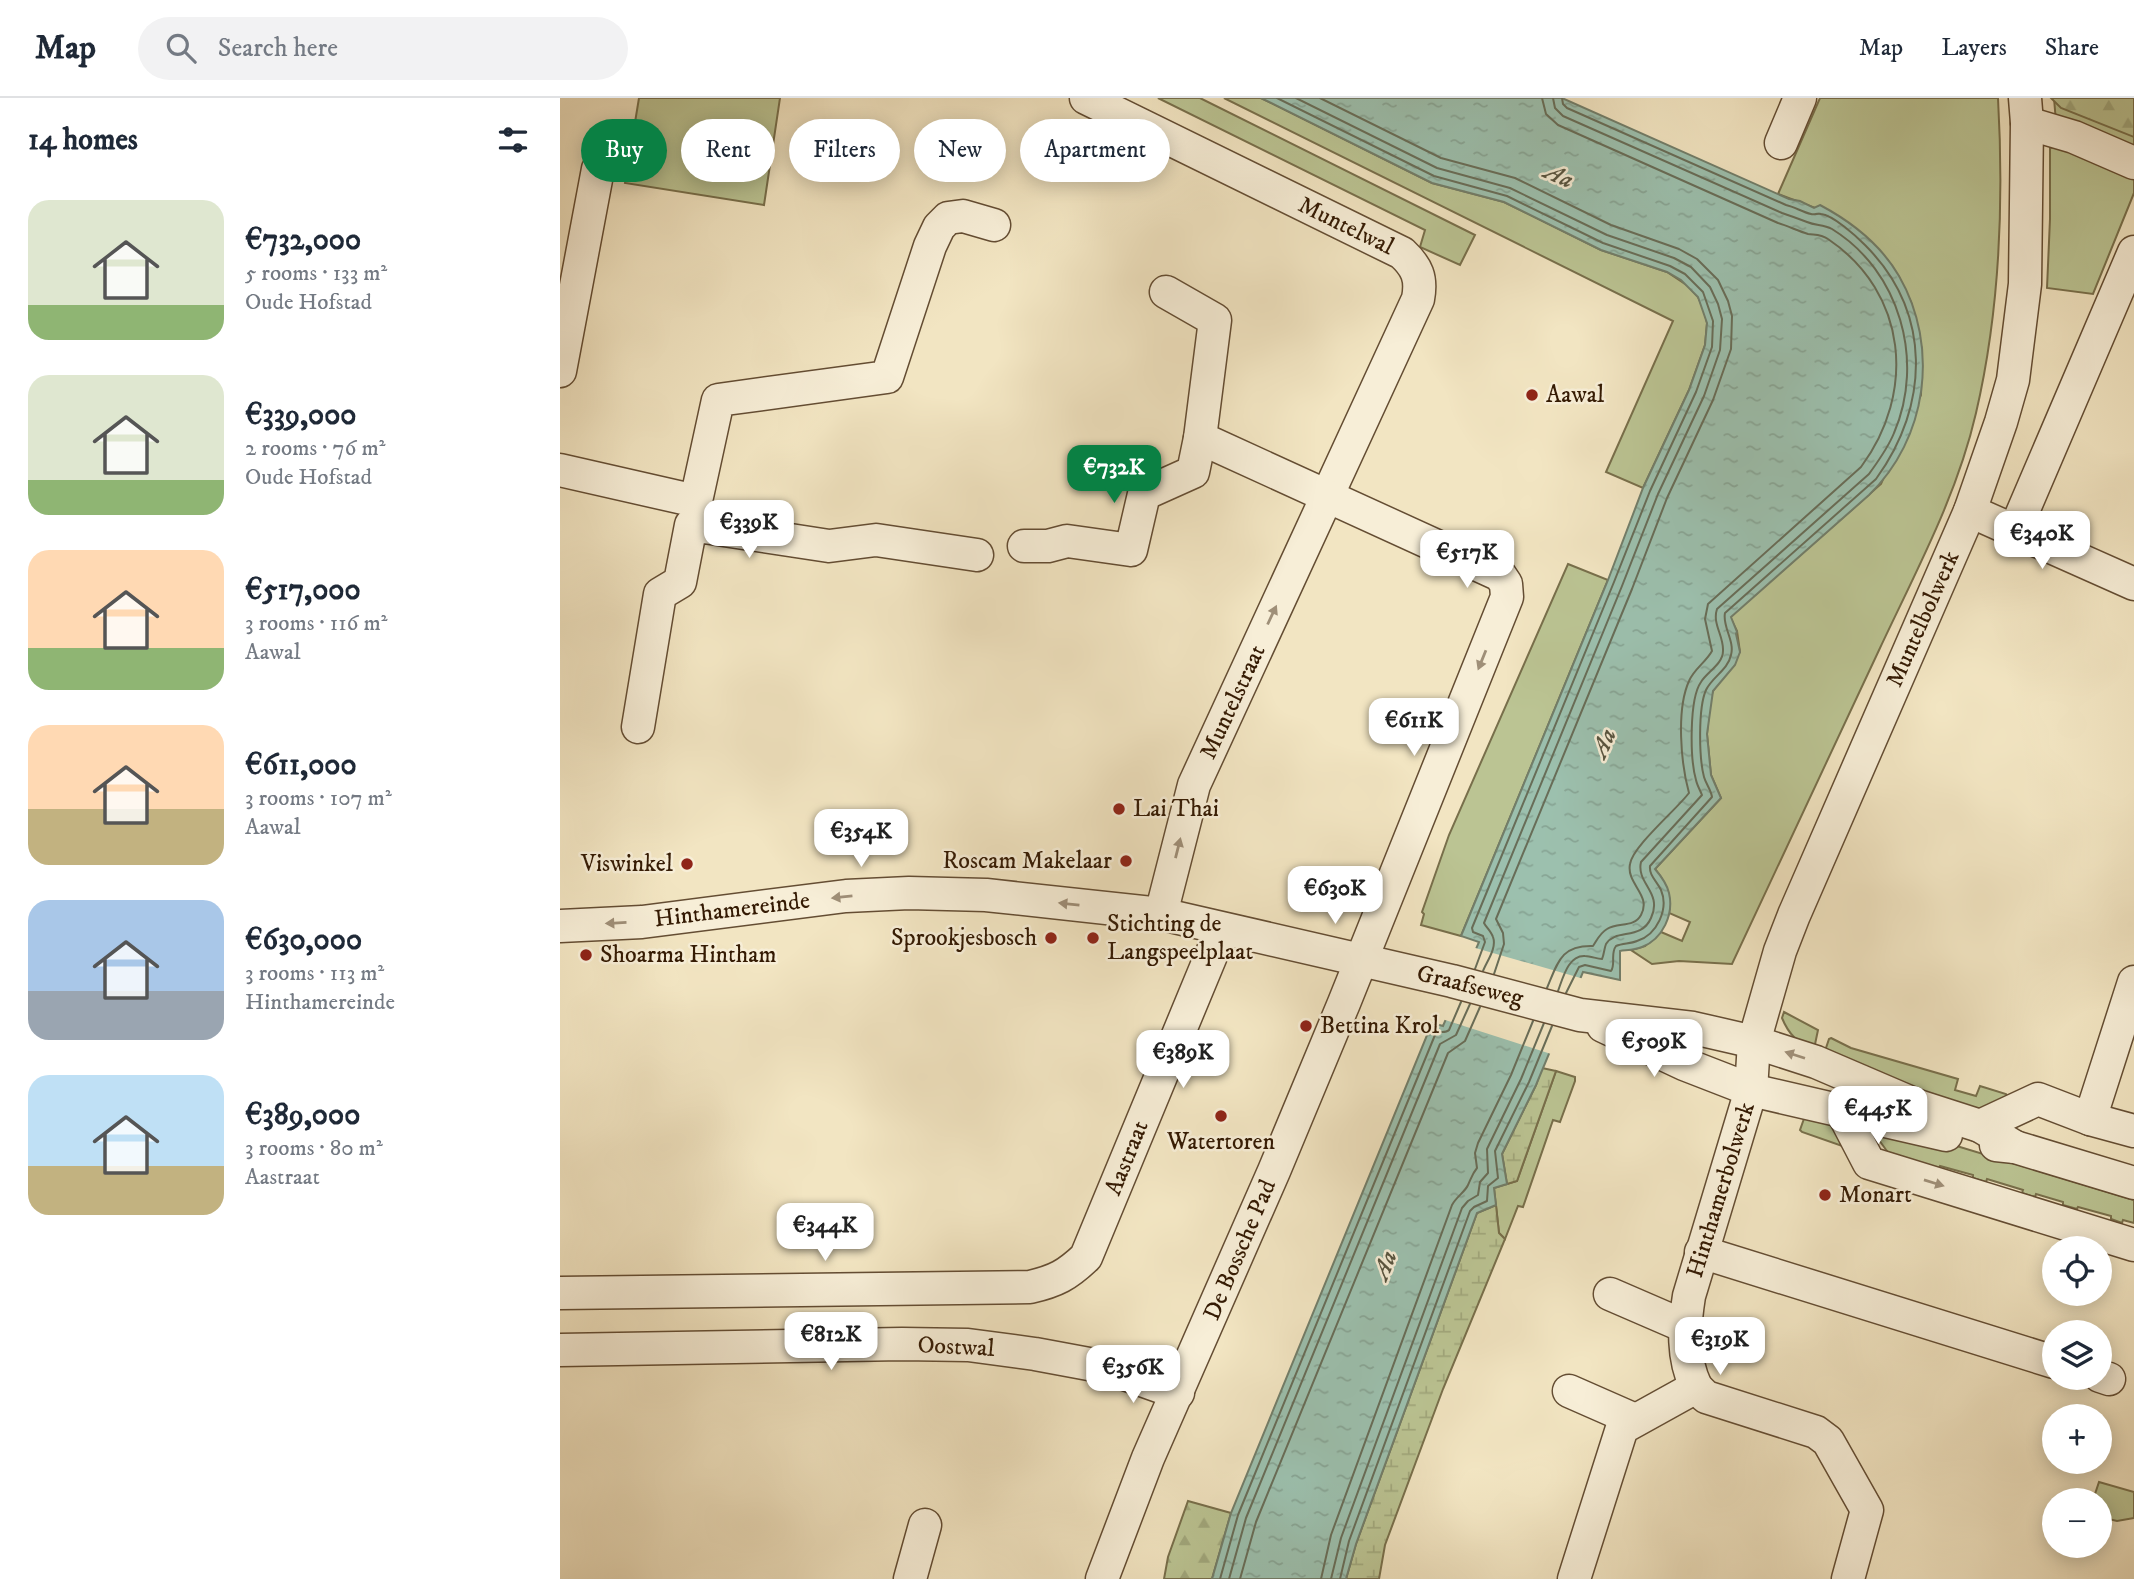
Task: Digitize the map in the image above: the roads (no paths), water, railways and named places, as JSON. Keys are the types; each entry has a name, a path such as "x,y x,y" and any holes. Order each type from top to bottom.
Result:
{"street":[{"name":"Muntelwal","path":"1086,98 1402,253 1413,263 1419,274 1418,299 1326,497"},
{"path":"1781,143 1800,98"},
{"path":"2026,110 2074,137 2134,163"},
{"name":"Muntelbolwerk","path":"1754,1042 1780,951 1794,915 1970,511 2001,422 2012,380 2025,284 2026,110"},
{"path":"560,371 596,182"},
{"path":"638,727 660,594 680,582 718,400 887,377 930,246 939,227 948,218 963,216 994,225"},
{"path":"2015,530 2134,252"},
{"path":"1024,546 1048,546 1067,541 1131,550 1144,494 1193,472 1200,438 1214,320 1166,292"},
{"path":"1200,438 1500,575 1506,584 1507,597 1360,959"},
{"path":"560,470 693,513 829,546 876,540 977,555"},
{"name":"Muntelstraat","path":"1161,914 1194,785 1326,497"},
{"path":"1970,511 2134,584"},
{"name":"Hinthamereinde","path":"560,926 642,922 846,896 909,893 986,895 1161,914 1360,959"},
{"name":"Aastraat","path":"560,1293 1030,1287 1054,1281 1071,1271 1086,1256 1097,1233 1222,929"},
{"name":"Graafseweg","path":"1360,959 1580,1015 1693,1028 1754,1042 1816,1062 1921,1107 1980,1126 2015,1147"},
{"name":"De Bossche Pad","path":"1102,1579 1148,1458 1274,1171 1360,959"},
{"path":"2090,1119 2134,982"},
{"name":"Graafseweg","path":"1580,1015 1684,1064 1751,1090 1843,1113 1914,1126 1975,1143 2015,1147 2134,1183"},
{"name":"Hinthamerbolwerk","path":"1696,1387 1686,1358 1684,1326 1689,1296 1751,1090 1754,1042"},
{"path":"1980,1126 2038,1099 2090,1119 2134,1131"},
{"path":"1843,1113 1868,1163 2134,1245"},
{"path":"1701,1252 2042,1358"},
{"path":"1610,1294 1684,1326"},
{"name":"Oostwal","path":"560,1350 968,1345 1105,1367 1178,1393"},
{"path":"1574,1579 1622,1428 1696,1387 1706,1396 1816,1432 1828,1441 1867,1510 1848,1579"},
{"path":"1569,1391 1635,1420"},
{"path":"910,1579 925,1525"}],"water":[{"name":"Aa","path":"1261,98 1562,98 1789,199 1814,208 1820,205 1854,227 1875,244 1899,276 1912,303 1920,332 1923,362 1915,420 1904,447 1889,472 1869,495 1731,617 1740,652 1735,665 1713,691 1707,734 1711,775 1721,798 1655,869 1667,886 1670,901 1668,917 1661,932 1642,947 1620,951 1620,980 1583,972 1536,1085 1502,1154 1507,1184 1494,1188 1496,1205 1477,1213 1356,1544 1346,1579 1212,1579 1231,1513 1432,1023 1443,1026 1479,942 1461,936 1608,580 1643,488 1689,390 1705,345 1707,323 1698,297 1681,280 1667,272 1601,250 1504,202 1432,183"}],"place":[{"name":"Aawal","path":"1532,395"},
{"name":"Lai Thai","path":"1119,809"},
{"name":"Roscam Makelaar","path":"1126,861"},
{"name":"Viswinkel","path":"687,864"},
{"name":"Sprookjesbosch","path":"1051,938"},
{"name":"Stichting de Langspeelplaat","path":"1093,938"},
{"name":"Shoarma Hintham","path":"586,955"},
{"name":"Bettina Krol","path":"1306,1026"},
{"name":"Watertoren","path":"1221,1116"},
{"name":"Monart","path":"1825,1195"}]}
